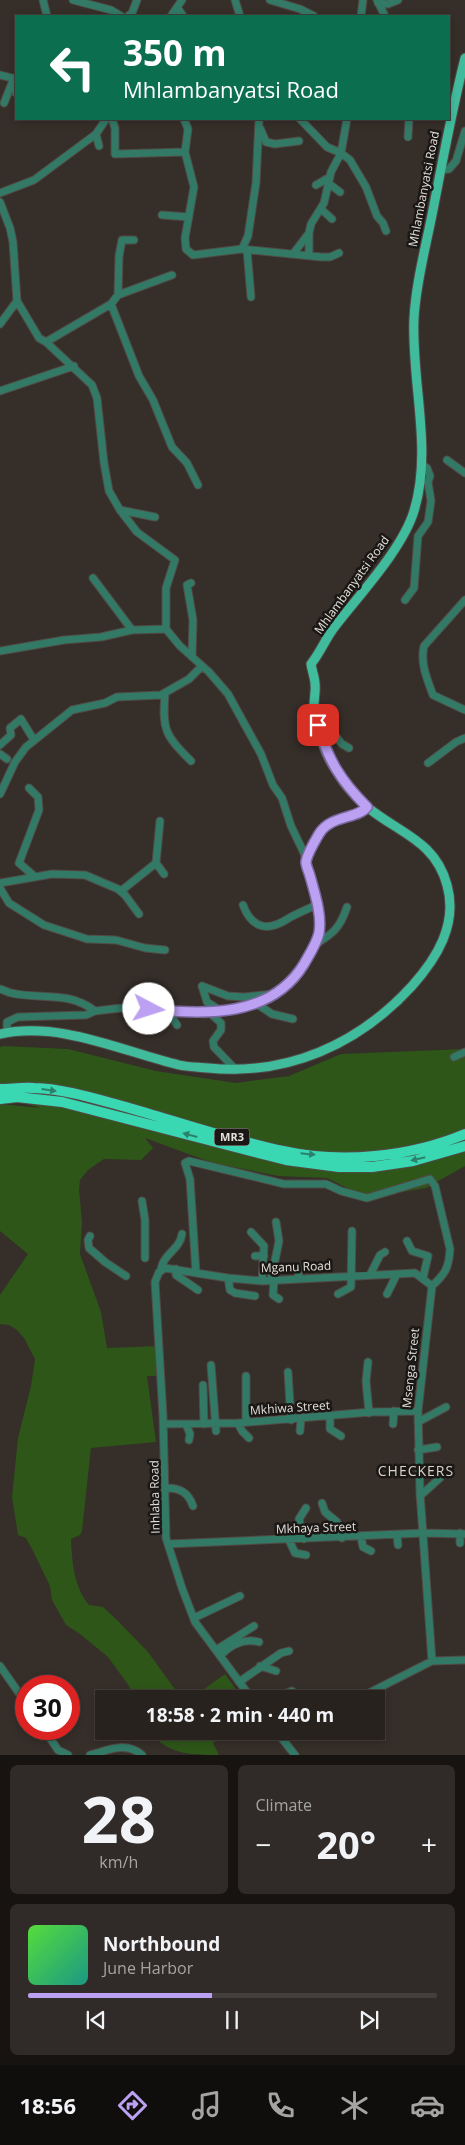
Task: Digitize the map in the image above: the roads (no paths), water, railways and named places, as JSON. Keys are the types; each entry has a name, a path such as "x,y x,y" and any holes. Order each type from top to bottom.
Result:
{"highway":[{"name":"MR3","path":"0,1089 34,1088 81,1094 284,1152 350,1157 383,1155 422,1148 465,1134"},
{"name":"MR3","path":"0,1099 17,1097 62,1102 286,1160 339,1167 380,1166 414,1161 465,1146"}],"main road":[{"name":"Mhlambanyatsi Road","path":"4,1034 51,1032 102,1043 181,1066 236,1070 273,1067 298,1060 342,1041 387,1009 408,990 424,972 440,949 449,922 451,902 442,869 423,844 367,807 348,788 337,773 328,756 318,725 314,704 315,684 311,664 321,651 331,631 401,537 414,512 418,491 422,430 415,382 415,299 465,58"}],"street":[{"path":"42,0 47,15"},
{"path":"72,0 110,10 119,15"},
{"path":"129,15 137,0"},
{"path":"171,15 182,0"},
{"path":"235,0 240,15"},
{"path":"270,0 304,10 312,15"},
{"path":"361,15 363,0"},
{"path":"377,2 388,4 398,0"},
{"path":"377,2 384,15"},
{"path":"177,7 182,15"},
{"path":"0,75 15,79 4,103"},
{"path":"0,193 34,180 96,134 105,120"},
{"path":"112,120 115,128 115,154 185,152"},
{"path":"184,120 188,129 185,152 194,187 185,245 186,249 193,256 245,249 330,257 339,253"},
{"path":"301,120 322,143 342,153 350,160 366,187 377,216 383,223 386,231"},
{"path":"293,254 308,233 311,224 321,209 329,180 342,153 346,120"},
{"path":"408,137 409,120"},
{"path":"259,122 266,142 275,144 299,142"},
{"path":"250,297 245,249 256,183 259,122"},
{"path":"441,170 448,169 456,161 465,131"},
{"path":"96,134 99,146"},
{"path":"78,146 79,155"},
{"path":"316,185 329,180"},
{"path":"329,180 340,192"},
{"path":"0,202 13,242 17,301 38,338 46,342 74,366 92,385 97,398 109,491 120,510 137,532 175,560 166,588 166,629 228,694 261,754 273,785 282,798 291,826 298,837 306,861 318,904 319,933 314,945 296,974 276,994 257,1004 210,1013 130,1007 95,1011 86,1015 18,1017 7,1022 4,1034"},
{"path":"321,209 332,218"},
{"path":"162,216 189,217"},
{"path":"308,233 309,255"},
{"path":"118,295 119,256 122,240 134,240"},
{"path":"46,342 111,304 118,295 172,275"},
{"path":"0,324 17,301"},
{"path":"111,304 139,376 153,400 172,447 187,463 198,485"},
{"path":"0,391 74,366"},
{"path":"447,460 465,474"},
{"path":"405,600 414,588 418,536 428,522 431,501 428,482 430,476 427,468 420,464"},
{"path":"120,510 156,517"},
{"path":"93,578 132,630"},
{"path":"191,583 187,585 193,620 192,657"},
{"path":"465,600 424,646 422,656 426,678 433,695 465,710"},
{"path":"0,651 64,640 101,637 132,630 166,629"},
{"path":"0,794 15,762 26,747 72,710 105,703 117,697 165,694 189,679 202,666"},
{"path":"165,694 164,725 168,735 191,761"},
{"path":"0,745 11,735 10,728 21,719 34,740"},
{"path":"318,725 328,726 342,744 349,748"},
{"path":"428,763 465,738"},
{"path":"0,754 7,759"},
{"path":"29,788 38,797 39,810 19,863 34,876"},
{"path":"306,861 320,832 338,819 363,812 367,807"},
{"path":"160,821 156,863 164,874"},
{"path":"121,891 156,863"},
{"path":"0,883 52,874 85,876 121,891 139,914"},
{"path":"0,888 10,903 21,912 51,928 86,939 116,940 145,948 165,950"},
{"path":"242,905 252,921 263,926 272,927 318,904"},
{"path":"314,945 332,934 343,920 347,907"},
{"path":"221,1011 207,1002 202,986 228,996 244,997 276,994"},
{"path":"0,989 10,993 70,998 87,1005 95,1011"},
{"path":"257,1004 272,1014 292,1019"},
{"path":"167,1011 177,1025"},
{"path":"210,1013 221,1023 221,1030 213,1040 214,1047 236,1070"},
{"path":"454,1057 465,1052"},
{"name":"Msenga Street","path":"196,1273 190,1179 185,1163 188,1161 284,1184 326,1184 341,1191 367,1198 430,1179 435,1186 450,1249 444,1275 432,1286 418,1411 420,1496 432,1661"},
{"path":"142,1201 145,1220 145,1258"},
{"path":"276,1222 279,1241 272,1280 273,1295 279,1299"},
{"path":"251,1232 254,1237 262,1242 264,1256 262,1281"},
{"path":"338,1294 351,1286 352,1232"},
{"path":"160,1272 164,1259 181,1242 182,1234"},
{"path":"90,1236 88,1240 89,1248 105,1262 126,1276"},
{"path":"407,1241 412,1251 428,1256 423,1278 432,1286"},
{"path":"370,1276 380,1255 385,1252"},
{"path":"255,1256 264,1256"},
{"path":"298,1279 299,1267"},
{"name":"Mganu Road","path":"160,1272 165,1268 228,1278 262,1281 414,1273 423,1278"},
{"path":"176,1269 176,1275 181,1280 198,1290"},
{"name":"Inhlaba Road","path":"160,1272 155,1282 164,1424 166,1538 194,1618 245,1690"},
{"path":"387,1294 396,1274"},
{"path":"228,1278 230,1290 255,1296"},
{"path":"368,1362 366,1380 369,1412"},
{"path":"211,1365 216,1427"},
{"path":"288,1372 291,1420"},
{"path":"246,1376 242,1431 249,1438"},
{"path":"203,1385 204,1424"},
{"path":"418,1422 446,1407"},
{"path":"393,1424 394,1411"},
{"name":"Mkhiwa Street","path":"164,1424 204,1424 216,1427 369,1412 418,1411"},
{"path":"330,1417 330,1429 341,1436"},
{"path":"300,1431 301,1419"},
{"path":"186,1424 190,1434 189,1440"},
{"path":"418,1450 437,1447"},
{"path":"420,1496 440,1478"},
{"path":"166,1488 180,1489 185,1492 193,1506"},
{"path":"322,1503 325,1512 337,1522 342,1538"},
{"path":"304,1540 299,1518 306,1508"},
{"path":"460,1543 463,1534"},
{"name":"Mkhaya Street","path":"168,1544 463,1534"},
{"path":"397,1535 398,1544"},
{"path":"361,1537 363,1547 371,1551"},
{"path":"288,1540 295,1553 306,1555"},
{"path":"194,1618 240,1596"},
{"path":"218,1653 254,1626"},
{"path":"218,1653 241,1642 252,1640 259,1642"},
{"path":"239,1682 281,1653 289,1652"},
{"path":"375,1690 432,1661 465,1660"},
{"path":"0,1666 15,1687"},
{"path":"260,1666 276,1671"},
{"path":"51,1740 58,1750 68,1755"},
{"path":"283,1740 295,1755"},
{"path":"90,1755 126,1746 134,1748 142,1755"}],"district":[{"name":"CHECKERS","path":"416,1471"}]}
